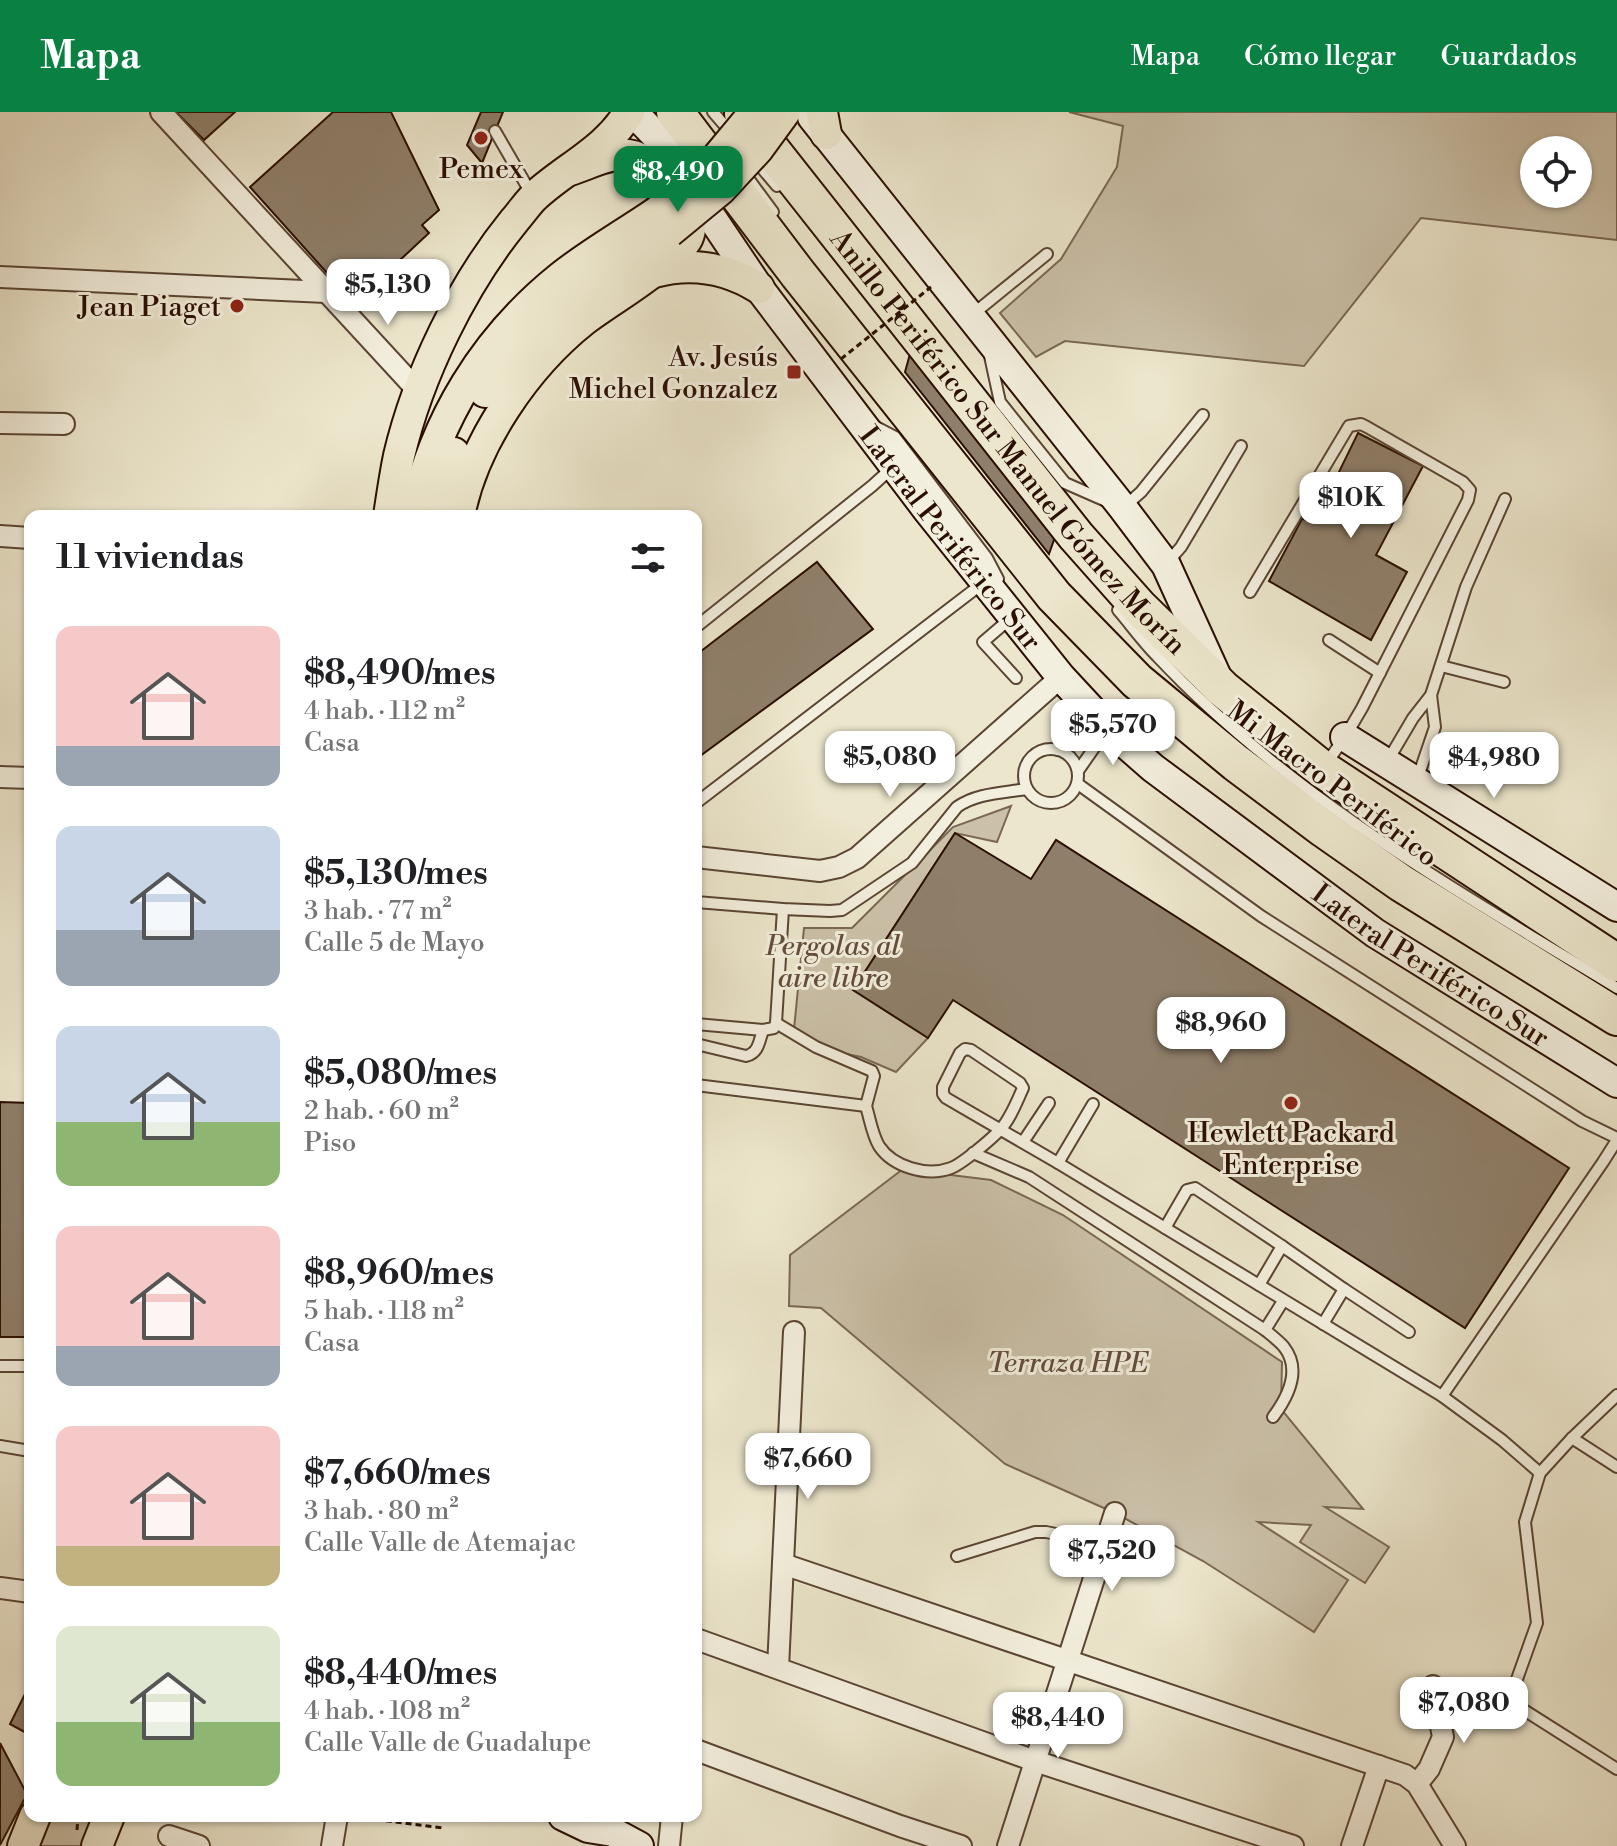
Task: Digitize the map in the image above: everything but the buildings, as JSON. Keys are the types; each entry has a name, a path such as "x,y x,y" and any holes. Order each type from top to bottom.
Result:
{"highway":[{"name":"Anillo Periférico Sur Manuel Gómez Morín","path":"675,112 798,274 1054,596 1137,681 1236,763 1401,883 1617,1017"},
{"name":"Anillo Periférico Sur Manuel Gómez Morín","path":"742,112 1076,536 1139,607 1208,698 1609,955"},
{"path":"1564,985 1617,1026"}],"main road":[{"path":"390,510 399,456 419,392 465,291 495,244 534,198 606,141 631,112"},
{"path":"437,510 448,466 469,418 492,380 532,334 571,299 624,261 663,222 755,112"},
{"path":"416,510 429,460 451,409 484,358 519,315 562,276 720,190 758,149 785,112"},
{"path":"461,510 488,433 507,403 546,355 583,321 654,272 684,244 689,233 689,220 651,167 638,157 616,155 570,170"},
{"path":"654,272 671,267 718,270 741,276 759,288"},
{"path":"23,1846 33,1822"},
{"path":"97,1846 107,1822"}],"street":[{"path":"161,112 419,392"},
{"name":"Lateral Periférico Sur","path":"631,112 659,139 759,288 894,466 1061,677 1112,732 1153,768 1375,933 1617,1083"},
{"path":"819,119 1166,565 1208,698"},
{"path":"0,277 326,292"},
{"path":"0,423 64,424"},
{"path":"0,536 24,538"},
{"path":"702,858 820,871 839,867 857,858 1061,677"},
{"path":"1345,737 1617,907"},
{"path":"0,777 24,778"},
{"path":"778,1668 794,1332"},
{"path":"1008,1846 1115,1513"},
{"path":"783,1564 1405,1775 1417,1784 1455,1846"},
{"path":"0,1588 24,1591"},
{"path":"702,1641 1035,1761 1293,1846"},
{"path":"1417,1784 1429,1769 1443,1737 1433,1707 1433,1686"},
{"path":"702,1752 961,1846"},
{"path":"1352,1846 1379,1766"},
{"path":"332,1846 336,1822"},
{"path":"669,1846 671,1822"},
{"path":"584,1830 613,1832 639,1846"},
{"path":"169,1836 199,1846"}],"lane":[{"path":"713,112 788,198"},
{"path":"495,131 534,198"},
{"path":"715,136 778,220"},
{"path":"978,325 1047,254"},
{"path":"1123,508 1141,492 1203,415"},
{"path":"858,418 895,437 987,558 1019,624 983,642 1016,678"},
{"path":"1250,592 1349,426 1361,424 1367,427 1463,482 1470,490 1380,673 1345,737 1322,769"},
{"path":"1166,565 1181,547 1241,446"},
{"path":"702,622 894,466"},
{"path":"1386,763 1431,695 1466,587 1505,499"},
{"path":"702,798 985,582"},
{"name":"Mi Macro Periférico","path":"1106,595 1156,656 1221,719 1310,791 1441,882 1617,988"},
{"path":"1329,640 1380,673"},
{"path":"1441,666 1504,682"},
{"path":"1416,782 1435,727 1431,695"},
{"name":"Mi Macro Periférico","path":"1208,698 1305,797 1430,887 1617,1000"},
{"path":"1058,750 1089,707"},
{"path":"1078,771 1094,748 1112,732"},
{"path":"1044,750 1058,750 1071,757 1078,771 1075,789 1066,799 1054,804 1035,799 1026,789 1023,777 1031,757 1044,750"},
{"path":"1078,784 1261,916 1582,1121 1617,1139 1442,1396"},
{"path":"702,902 830,911 847,908 912,863 964,802 1026,789"},
{"path":"702,1025 763,1030 774,1028 783,909"},
{"path":"776,1023 816,1047 872,1071 874,1076 866,1106 874,1137 890,1158 920,1171 954,1167 973,1153 1001,1129 1022,1089 971,1050 965,1049 960,1053 943,1087 946,1098 1001,1129 1058,1163 1442,1396 1502,1440 1540,1473"},
{"path":"702,1045 746,1056 756,1051 763,1030"},
{"path":"702,1086 866,1106"},
{"path":"1023,1142 1049,1103"},
{"path":"1058,1163 1093,1104"},
{"path":"1603,1162 1617,1152"},
{"path":"973,1153 1041,1184 1265,1330 1284,1347 1292,1369 1286,1400 1273,1417"},
{"path":"1165,1228 1187,1190 1195,1188 1409,1332"},
{"path":"1259,1285 1282,1246"},
{"path":"1323,1324 1344,1289"},
{"path":"1265,1330 1283,1301"},
{"path":"0,1366 24,1366"},
{"path":"1617,1395 1540,1473 1525,1522 1537,1623 1512,1693 1516,1705 1617,1769"},
{"path":"1572,1438 1617,1467"},
{"path":"0,1446 24,1450"},
{"path":"957,1556 1035,1532 1105,1544"}],"path":[{"path":"841,359 931,287"},
{"path":"396,1822 443,1828"}],"green space":[{"path":"1069,112 1617,112 1617,240 1421,218 1304,366 1065,341 1036,357 1000,313 1061,259 1117,167 1123,126"},
{"name":"Pergolas al aire libre","path":"1011,806 997,842 955,833 853,990 928,1038 896,1072 861,1057 832,1051 794,1029 804,928 852,928 953,827"},
{"name":"Terraza HPE","path":"903,1169 991,1180 1063,1215 1282,1362 1281,1409 1363,1509 1325,1507 1389,1547 1365,1583 1300,1542 1311,1525 1258,1522 1348,1580 1314,1632 1203,1561 1115,1513 1005,1464 821,1308 789,1306 790,1255"},
{"path":"50,1822 96,1822 86,1846 40,1846"}],"place":[{"name":"Pemex","path":"481,138"},
{"name":"Jean Piaget","path":"237,306"},
{"name":"Av. Jesús Michel Gonzalez","path":"794,372"},
{"name":"Hewlett Packard Enterprise","path":"1291,1103"}]}
